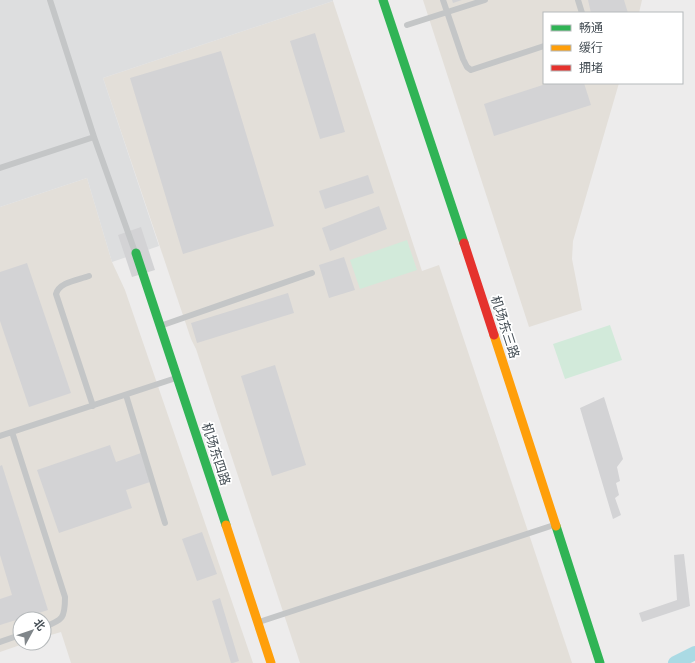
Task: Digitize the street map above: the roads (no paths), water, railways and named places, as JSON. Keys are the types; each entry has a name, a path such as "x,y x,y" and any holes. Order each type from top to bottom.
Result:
{"street":[{"name":"机场东三路","path":"383,0 516,401 600,663"},
{"name":"机场东四路","path":"136,254 271,663"}],"lane":[{"path":"50,0 94,137 136,254"},
{"path":"443,0 463,59 471,70 543,46"},
{"path":"407,25 485,0"},
{"path":"578,0 582,12"},
{"path":"0,168 94,137"},
{"path":"161,326 312,273"},
{"path":"89,276 59,287 56,294 93,406"},
{"path":"0,436 178,378"},
{"path":"126,395 165,523"},
{"path":"12,432 64,598 65,610 63,617 52,624"},
{"path":"258,623 556,525"},
{"path":"0,642 12,638"}],"waterway":[{"path":"675,663 695,653"}]}
